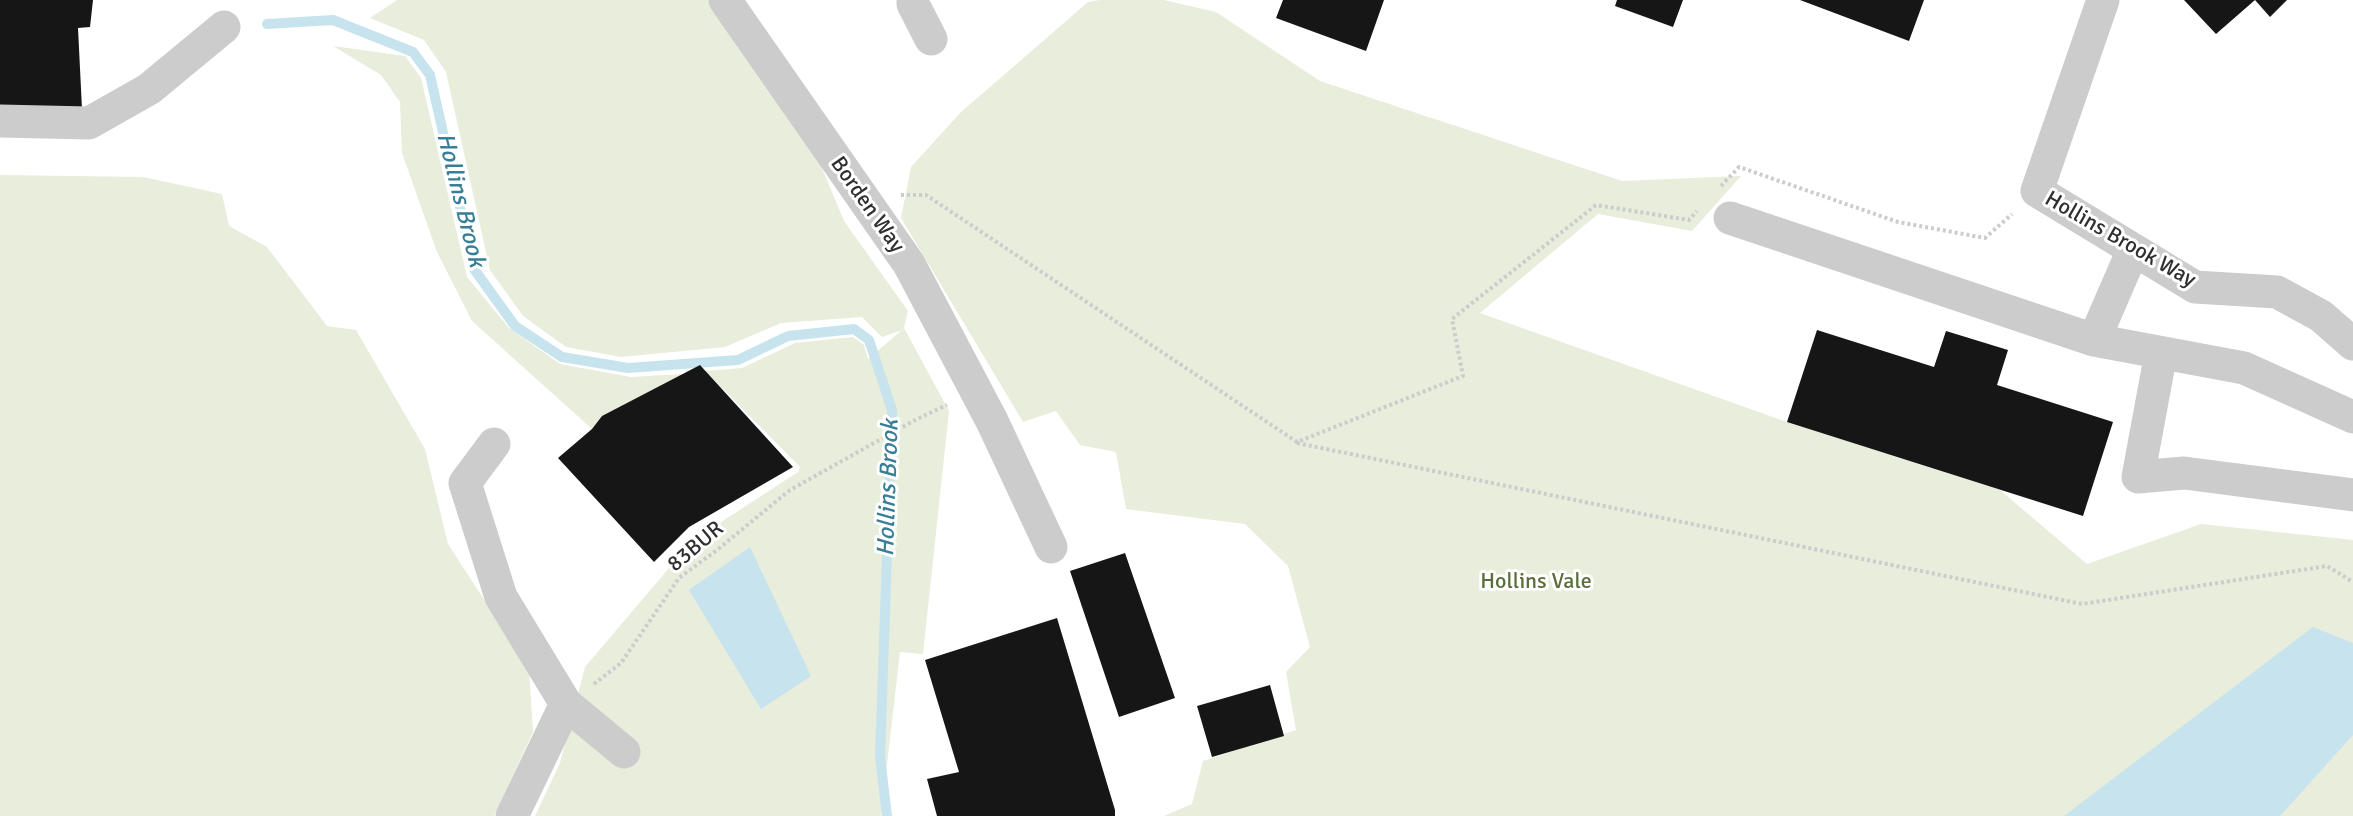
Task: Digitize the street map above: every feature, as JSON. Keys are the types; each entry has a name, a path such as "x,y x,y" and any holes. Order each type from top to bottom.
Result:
{"street":[{"name":"Borden Way","path":"725,0 909,264 992,421 1051,547"},
{"path":"913,0 931,39"},
{"name":"Hollins Brook Way","path":"2103,0 2037,191 2194,287 2277,292 2321,316 2353,344"},
{"path":"0,121 89,123 149,88 224,27"},
{"path":"1717,204 2094,340 2244,368 2353,417"},
{"path":"2094,340 2133,250"},
{"path":"2161,352 2138,477 2184,473 2353,495"},
{"path":"494,444 465,483 501,597 566,704 624,752"},
{"path":"512,816 566,704"}],"path":[{"path":"1297,442 1463,376 1452,319 1596,205 1689,220 1717,204 1739,167 1898,222 1985,238 2037,191"},
{"path":"862,198 926,195 1297,442 2082,604 2327,566 2353,582"},
{"name":"83BUR","path":"566,704 621,663 679,578 790,490 950,403"}],"green space":[{"path":"397,0 708,0 819,161 844,221 908,311 904,328 949,411 923,654 900,652 881,816 535,816 560,763 585,667 692,541 798,472 800,467 705,371 742,368 795,343 853,337 864,345 868,359 902,330 882,337 862,317 781,323 725,347 621,357 566,347 523,316 490,270 446,72 424,40 370,18"},
{"name":"Hollins Vale","path":"1164,0 1216,12 1320,81 1622,181 1741,176 1692,231 1598,214 1480,313 1787,422 2000,490 2087,564 2201,524 2353,540 2353,816 1164,816 1192,804 1203,761 1296,730 1286,672 1310,647 1288,566 1245,524 1126,509 1116,452 1080,445 1056,411 1023,422 901,218 911,167 960,113 1088,2"},
{"path":"333,46 405,56 421,78 467,277 509,328 560,364 631,377 684,374 602,416 592,429 472,321 437,252 402,153 400,102 381,75"},
{"path":"0,175 143,177 222,194 229,226 267,247 327,326 356,330 425,449 448,544 529,669 533,732 494,816 0,816"}],"water":[{"path":"750,547 811,676 761,709 689,590"},
{"path":"2313,627 2353,643 2353,735 2280,816 2064,816"}],"building":[{"path":"0,0 93,0 90,27 78,28 82,109 0,109"},
{"path":"1283,0 1384,0 1366,51 1276,18"},
{"path":"1617,0 1683,0 1673,27 1615,6"},
{"path":"1800,0 1924,0 1909,41"},
{"path":"2184,0 2255,0 2216,34"},
{"path":"2255,0 2287,0 2270,17"},
{"path":"1817,330 1934,367 1946,331 2008,350 1997,385 2113,422 2083,516 1787,422"},
{"path":"700,365 793,467 689,527 654,562 558,458 592,429 602,416"},
{"path":"1125,553 1175,698 1119,717 1070,571"},
{"path":"1057,618 1115,816 937,816 927,779 959,772 925,660"},
{"path":"1270,685 1284,736 1212,757 1197,706"}],"waterway":[{"name":"Hollins Brook","path":"267,24 333,20 413,52 430,75 474,269 515,326 562,357 628,368 738,360 788,336 854,329 869,340 892,410 880,757 887,816"}]}
